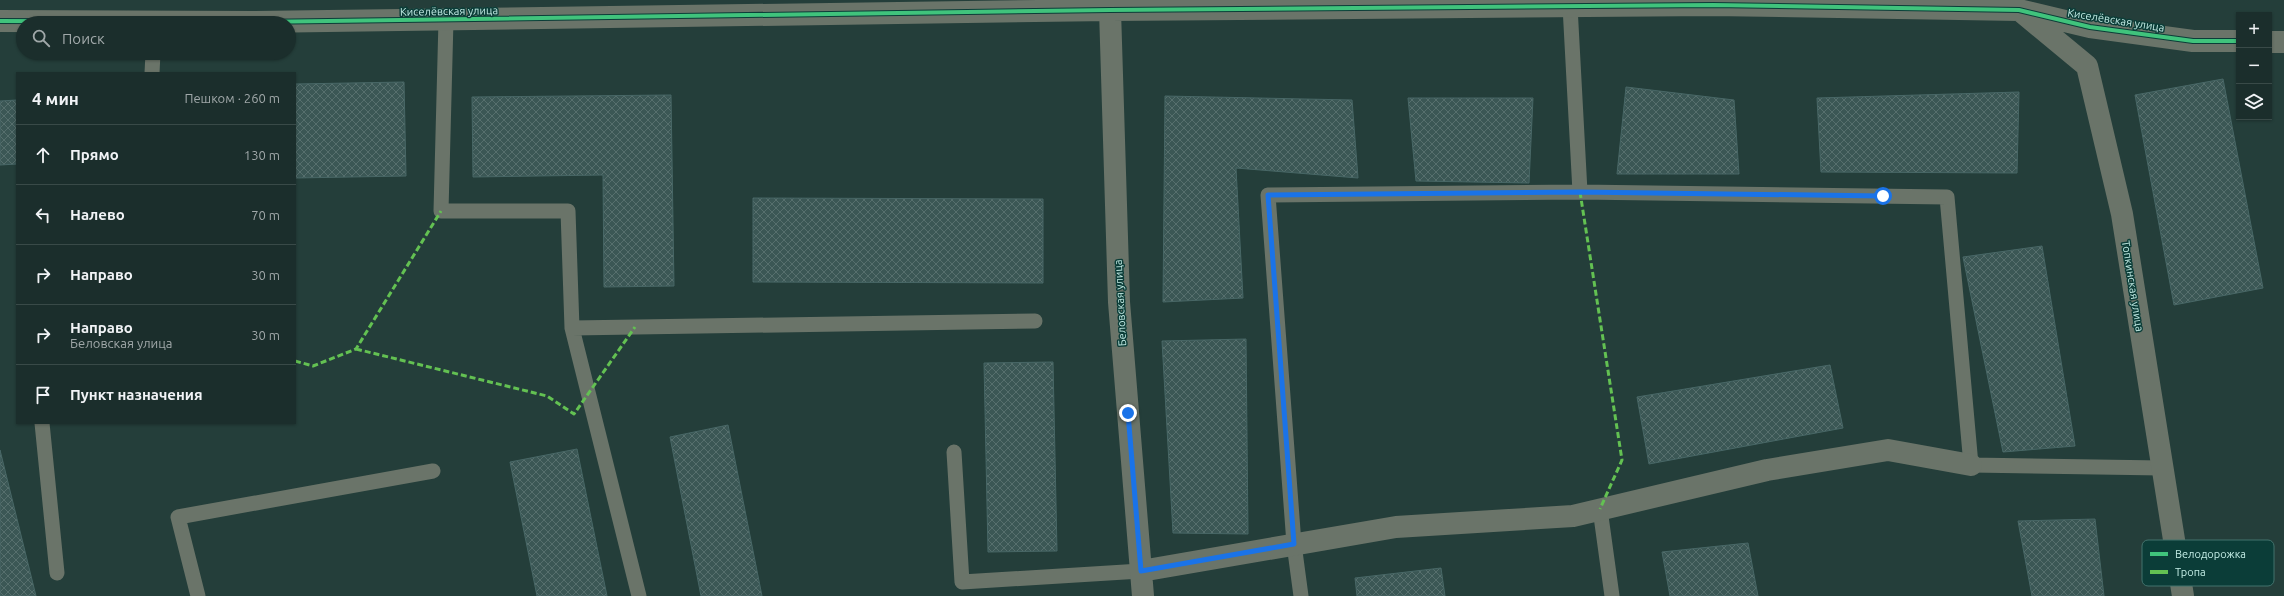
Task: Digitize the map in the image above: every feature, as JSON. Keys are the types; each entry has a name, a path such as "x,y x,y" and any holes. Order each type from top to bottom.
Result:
{"street":[{"name":"Киселёвская улица","path":"296,21 446,20 1110,5 1570,6 1713,2 2019,5 2090,27 2193,41 2236,41"},
{"name":"Беловская улица","path":"1110,5 1119,302 1143,596"},
{"name":"Топкинская улица","path":"2019,5 2088,66 2122,214 2174,540"},
{"name":"Киселёвская улица","path":"0,21 16,21"},
{"path":"2272,42 2284,42"},
{"path":"1141,571 1396,527 1573,516 1767,470 1888,450 1971,465"},
{"name":"Топкинская улица","path":"2181,586 2183,596"}],"lane":[{"path":"1570,6 1580,192"},
{"path":"446,20 441,211 568,210 572,328 639,596"},
{"path":"152,72 153,60"},
{"path":"1302,596 1294,544 1268,195 1580,192 1947,197 1971,465 2162,468"},
{"path":"572,328 1035,322"},
{"path":"42,424 57,574"},
{"path":"954,452 962,582 1141,571"},
{"path":"198,596 178,517 433,471"},
{"path":"1600,509 1612,596"}],"building":[{"path":"2223,79 2263,288 2174,305 2135,95"},
{"path":"404,82 406,176 296,178 296,84"},
{"path":"1626,87 1734,100 1739,174 1617,174"},
{"path":"2019,92 2017,173 1821,172 1817,98"},
{"path":"671,95 674,286 604,287 603,175 473,177 472,97"},
{"path":"1165,96 1352,100 1358,178 1236,168 1243,298 1163,302"},
{"path":"1408,98 1533,98 1529,183 1416,181"},
{"path":"16,100 16,164 0,165 0,101"},
{"path":"753,198 1043,199 1043,283 753,282"},
{"path":"2042,246 2075,446 2003,452 1963,257"},
{"path":"1246,339 1248,534 1173,533 1162,341"},
{"path":"1053,362 1057,551 988,552 984,363"},
{"path":"1830,365 1843,428 1649,464 1637,397"},
{"path":"728,425 762,596 701,596 670,437"},
{"path":"577,449 607,596 537,596 510,462"},
{"path":"0,450 36,596 0,596"},
{"path":"2095,519 2104,596 2032,596 2018,521"},
{"path":"1748,543 1758,596 1670,596 1662,552"},
{"path":"1441,568 1445,596 1357,596 1355,578"}],"marked path":[{"path":"1580,192 1622,460 1600,509"},
{"path":"296,361 313,366 356,349 441,211"},
{"path":"356,349 547,396 574,414 635,327"}],"cycle path":[{"path":"296,21 1110,10 1713,5 2019,10 2090,27 2193,41 2236,41"},
{"path":"0,21 16,21"}],"route":[{"path":"1128,413 1141,571 1294,544 1268,195 1580,192 1883,196"}]}
